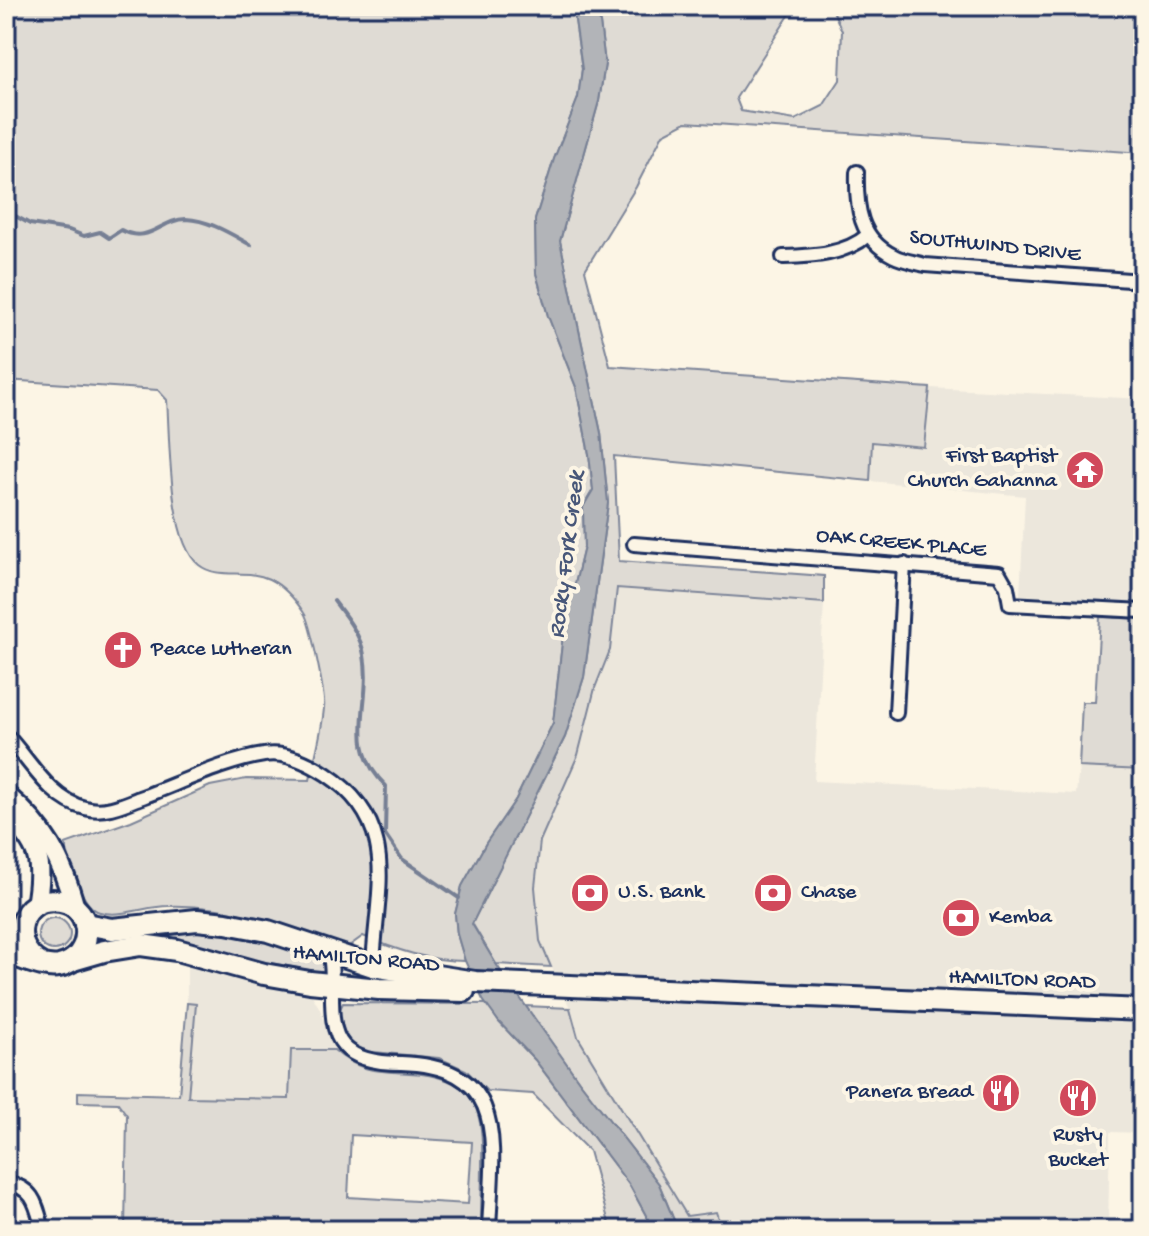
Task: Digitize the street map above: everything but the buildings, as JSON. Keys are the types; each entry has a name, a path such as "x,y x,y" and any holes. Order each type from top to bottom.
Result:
{"main road":[{"path":"6,795 47,836 67,877 86,942 73,960 56,967 12,951 20,935 31,887 31,864 26,851 6,825"},
{"path":"6,811 38,854 40,880 23,916"},
{"path":"23,916 58,900 79,914"},
{"name":"HAMILTON ROAD","path":"79,914 112,919 166,913 232,917 288,932 322,949 435,983"},
{"name":"HAMILTON ROAD","path":"73,960 125,946 156,946 264,974 332,984 475,982 569,990 660,990 1143,1010"}],"street":[{"path":"783,257 815,256 855,245 868,235 856,205 857,172"},
{"name":"SOUTHWIND DRIVE","path":"868,235 893,256 925,265 1143,281"},
{"name":"OAK CREEK PLACE","path":"634,544 999,573 1007,587 1010,604 1143,611"},
{"path":"896,713 904,564"},
{"path":"6,735 53,789 68,802 86,809 105,810 265,754 287,756 317,768 345,787 364,808 375,831 381,862 373,966"},
{"path":"322,949 334,968 333,1023 344,1046 371,1061 427,1064 448,1070 481,1095 490,1120 489,1230"},
{"path":"6,1182 19,1185 35,1199 43,1230"}],"shaded area":[{"path":"6,6 573,6 582,69 578,98 535,220 536,273 548,316 576,387 593,490 583,507 584,547 575,584 568,590 553,723 516,799 462,886 455,914 465,961 413,954 363,936 349,946 339,948 276,924 213,908 168,906 125,913 100,912 87,902 82,893 65,844 131,821 210,786 246,779 310,780 324,701 310,630 304,613 293,598 274,582 260,576 207,569 189,553 181,534 172,488 167,400 158,390 6,380"},
{"path":"573,6 598,6 605,64 599,101 560,241 601,433 608,503 584,677 565,737 472,924 496,964 579,1081 659,1184 678,1230 654,1230 630,1186 535,1060 483,1000 465,961 455,914 462,886 516,799 553,723 568,590 575,584 584,547 583,507 593,490 576,387 548,316 536,273 535,220 578,98 582,69"},
{"path":"598,6 795,6 736,98 741,111 795,120 823,106 840,80 842,31 831,6 1143,6 1143,153 686,122 663,134 636,187 585,270 610,366 930,388 924,447 872,442 870,481 614,456 619,561 824,576 824,603 617,588 610,650 595,688 578,755 540,841 535,887 540,941 551,967 496,964 472,923 565,737 584,677 608,503 601,433 560,241 599,101 605,64"},
{"path":"930,388 1143,399 1143,603 1020,595 1025,496 870,481 872,442 924,447"},
{"path":"617,588 824,603 814,781 1076,794 1079,767 1143,770 1143,1133 1110,1132 1108,1230 722,1230 716,1212 687,1217 578,1037 570,1008 540,941 535,887 540,841 578,755 595,688 610,650"},
{"path":"1100,617 1143,619 1143,770 1079,767 1082,702 1095,702"},
{"path":"54,918 65,923 70,934 65,945 54,950 43,945 38,934 43,923"},
{"path":"208,923 315,953 324,962 325,973 238,957 158,936 136,934 98,940 97,928"},
{"path":"187,960 307,987 320,1009 334,1050 291,1050 290,1099 188,1097 196,1004 187,1003"},
{"path":"187,1003 196,1004 188,1097 289,1099 291,1050 334,1050 352,1063 369,1069 430,1075 447,1080 470,1096 480,1124 481,1230 125,1230 127,1115 118,1103 78,1102 78,1092 179,1095","holes":["351,1135 472,1142 468,1204 348,1197"]},
{"path":"343,1003 487,1004 499,1022 535,1060 630,1186 654,1230 611,1230 589,1151 533,1094 487,1091 466,1070 439,1058 362,1051 345,1039 339,1011"},
{"path":"525,1006 570,1008 578,1037 687,1216 716,1212 722,1230 678,1230 659,1184"}],"waterway":[{"path":"6,211 30,224 69,230 84,236 100,232 109,238 121,230 140,235 177,220 195,220 220,228 251,245"},
{"path":"334,601 356,633 364,655 363,740 373,771 386,786 385,834 402,859 459,898"}],"place":[{"name":"First Baptist Church Gahanna","path":"1085,470"},
{"name":"Peace Lutheran","path":"123,650"},
{"name":"U.S. Bank","path":"590,893"},
{"name":"Chase","path":"773,893"},
{"name":"Kemba","path":"961,918"},
{"name":"Panera Bread","path":"1001,1093"},
{"name":"Rusty Bucket","path":"1078,1098"}],"water label":[{"name":"Rocky Fork Creek","path":"568,555"}]}
